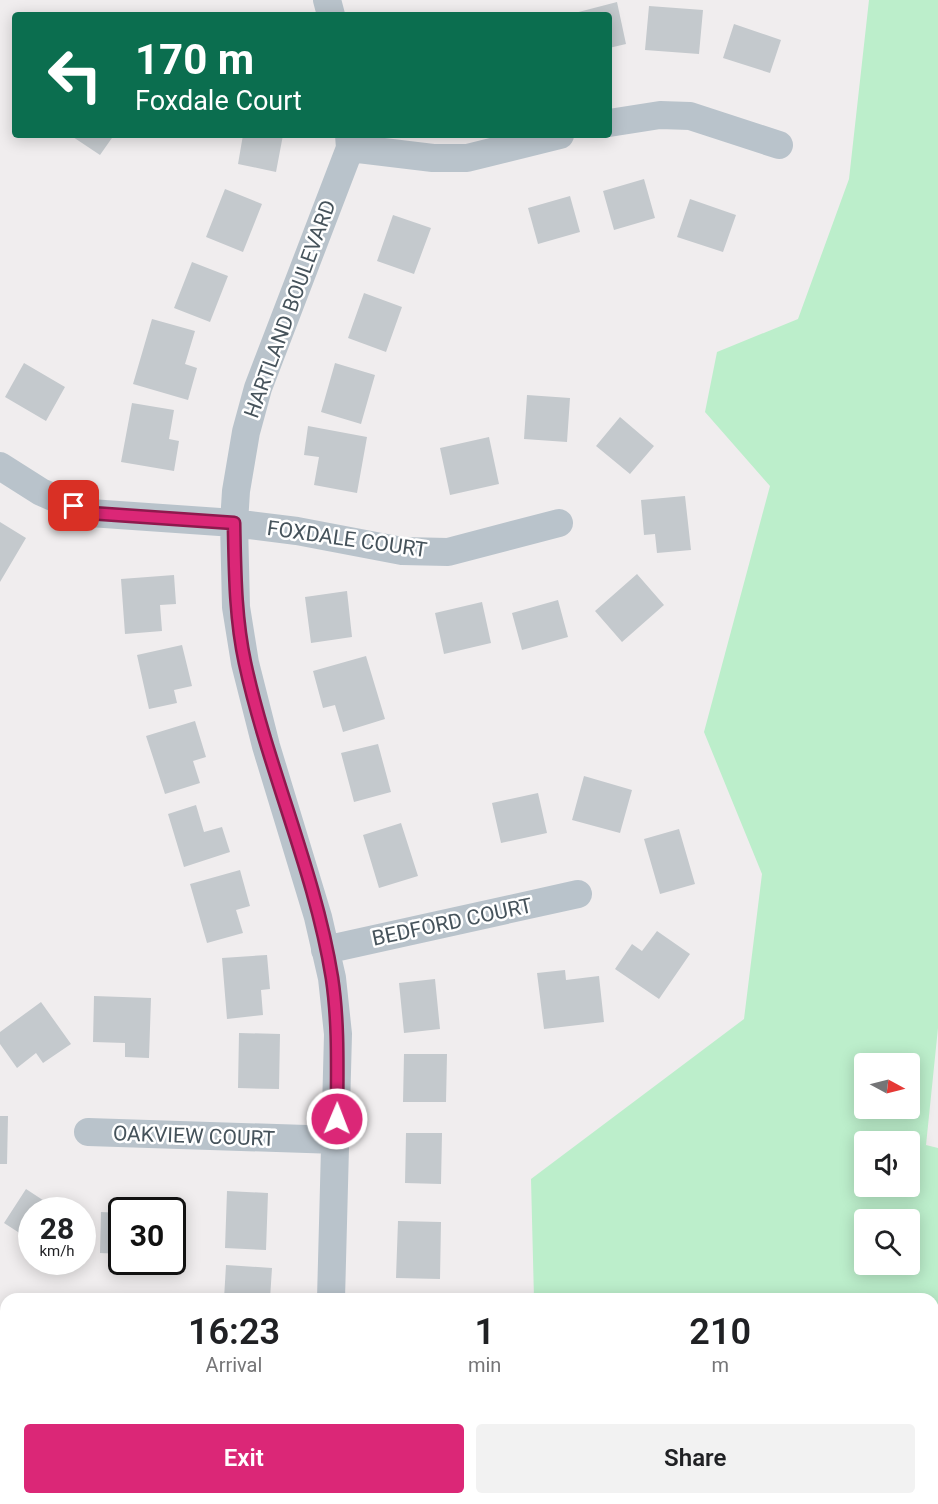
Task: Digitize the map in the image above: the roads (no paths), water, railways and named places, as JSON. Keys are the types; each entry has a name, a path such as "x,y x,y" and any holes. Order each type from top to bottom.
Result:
{"street":[{"path":"612,122 641,117 690,116 778,145"},
{"path":"350,141 433,158 467,158 548,138"},
{"name":"HARTLAND BOULEVARD","path":"331,1293 338,1034 332,978 318,917 266,746 245,663 236,608 234,523 236,491 246,432 258,388 350,141"},
{"name":"FOXDALE COURT","path":"0,465 41,492 90,513 234,523 402,550 448,552 559,523"},
{"name":"BEDFORD COURT","path":"325,950 578,894"},
{"name":"OAKVIEW COURT","path":"88,1132 337,1140"}]}
